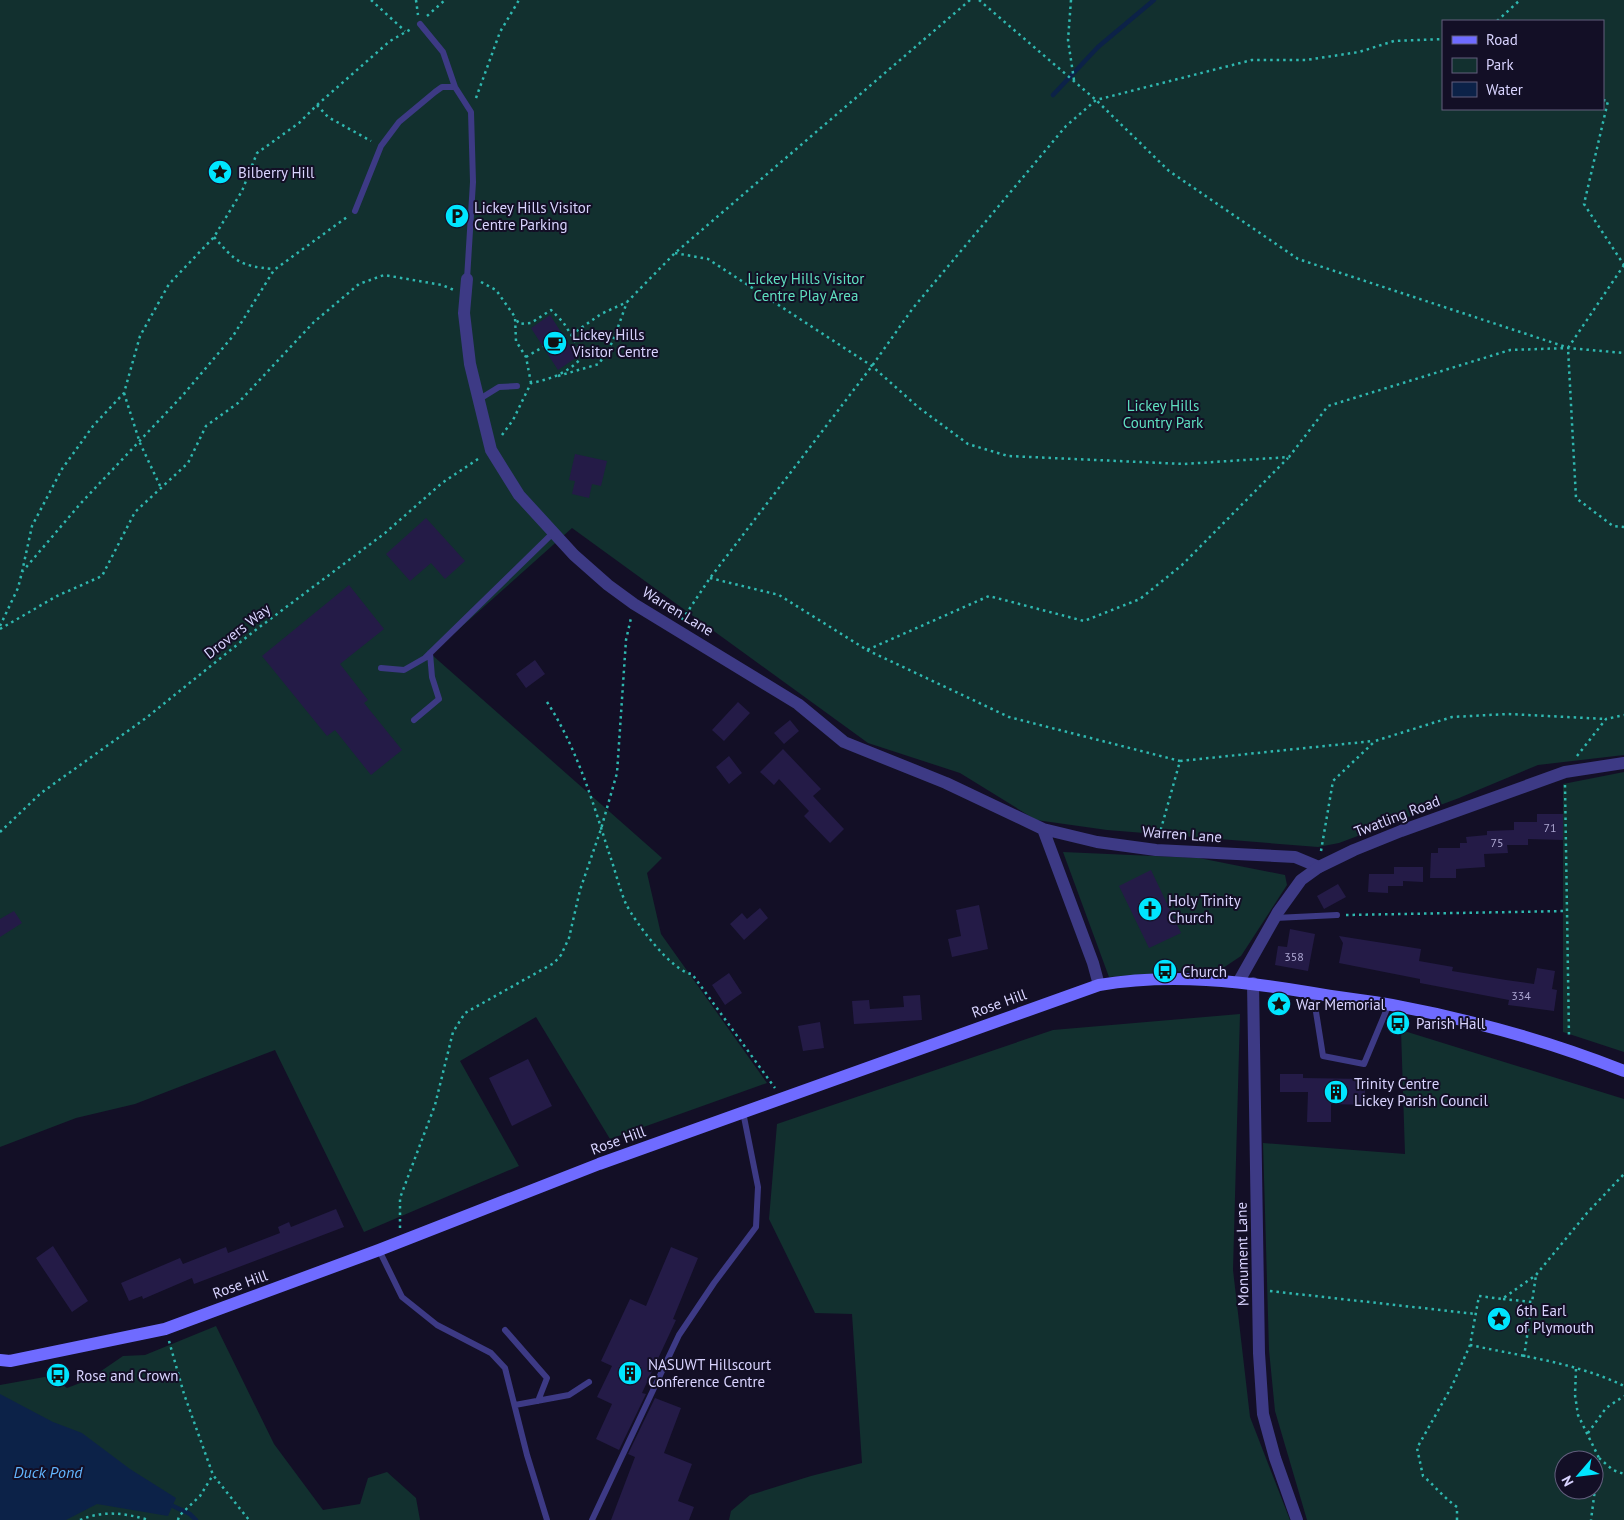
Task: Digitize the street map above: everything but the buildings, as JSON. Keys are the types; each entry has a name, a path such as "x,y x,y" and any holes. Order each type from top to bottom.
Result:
{"main road":[{"name":"Rose Hill","path":"0,1360 10,1361 164,1330 742,1111 1099,985 1130,980 1238,981 1389,1004 1471,1021 1569,1049 1624,1071"}],"street":[{"name":"Warren Lane","path":"467,279 464,313 468,347 478,400 491,450 519,495 574,555 608,585 634,604 798,704 844,742 946,783 1043,829 1097,842 1156,850 1295,857 1319,867"},
{"name":"Twatling Road","path":"1238,981 1275,918 1301,880 1319,867 1400,831 1565,772 1624,763"},
{"path":"1043,829 1093,963 1099,985"},
{"name":"Monument Lane","path":"1253,983 1259,1353 1264,1414 1275,1458 1297,1520"}],"lane":[{"path":"420,24 443,52 455,87 471,112 473,182 467,279"},
{"path":"355,211 381,146 399,122 442,87 455,87"},
{"path":"478,400 499,388 516,386"},
{"path":"381,668 404,670 430,653 554,532"},
{"path":"414,720 439,699 432,677 430,653"},
{"path":"1275,918 1337,915"},
{"path":"1313,993 1323,1056 1364,1064 1389,1004"},
{"path":"592,1520 679,1335 714,1283 756,1227 758,1187 742,1111"},
{"path":"379,1250 402,1297 437,1325 491,1353 505,1368 527,1455 547,1520"},
{"path":"504,1330 547,1378 538,1401"},
{"path":"515,1405 569,1395 589,1382"}],"path":[{"path":"371,0 406,32"},
{"path":"416,0 420,24"},
{"path":"0,628 18,588 32,526 62,468 93,426 124,393 140,336 169,284 214,237 242,191 256,153 299,124 317,105 390,41 420,24 444,0"},
{"path":"471,112 500,32 519,0"},
{"path":"571,335 594,319 627,302 675,253 970,0"},
{"path":"979,0 1096,100 1169,171 1298,260 1568,348"},
{"path":"1071,0 1068,40 1074,81"},
{"path":"1498,20 1520,0"},
{"path":"676,629 710,578 872,366 913,308 1066,126 1096,100 1252,60 1306,60 1359,52 1394,41 1442,39"},
{"path":"1604,100 1608,101 1584,204 1624,265 1568,348 1576,498 1613,526 1624,527"},
{"path":"317,105 328,117 381,146"},
{"path":"22,572 81,503 140,443 233,336 274,270 294,253 328,233 355,211"},
{"path":"214,237 233,259 250,267 274,270"},
{"path":"675,253 708,259 872,366 918,407 968,444 1008,456 1184,464 1289,457"},
{"path":"0,628 57,596 102,576 135,512 188,463 206,426 238,403 314,322 359,284 384,275 442,285 465,294"},
{"path":"467,279 476,279 496,290 520,324 531,323 552,310 563,322 584,355 575,367 550,379"},
{"path":"516,386 550,379 599,364 613,341 627,302"},
{"path":"515,317 516,341 526,357 531,383"},
{"path":"526,357 543,347"},
{"path":"867,650 989,596 1084,621 1140,599 1182,565 1289,457 1328,406 1510,350 1568,348 1624,353"},
{"name":"Drovers Way","path":"0,832 42,793 146,718 254,632 385,533 442,483 491,450 513,420 531,383"},
{"path":"124,393 140,443 160,488"},
{"path":"710,578 779,596 867,650 1009,716 1180,761 1375,741 1452,716 1508,714 1606,719 1624,715"},
{"path":"400,1241 400,1198 435,1105 452,1032 465,1013 554,963 561,955 569,938 580,890 601,829 616,773 626,640 634,604"},
{"path":"547,702 560,721 627,904 665,957 683,973 692,974 772,1082 779,1099"},
{"path":"1569,1049 1565,772 1606,719"},
{"path":"1319,867 1333,781 1375,741"},
{"path":"1156,850 1180,761"},
{"path":"1337,915 1567,911"},
{"path":"1502,1299 1536,1276 1587,1212 1624,1174"},
{"path":"1524,1357 1536,1276"},
{"path":"1259,1290 1476,1314"},
{"path":"1457,1520 1457,1507 1422,1476 1417,1448 1452,1386 1470,1345 1479,1296 1532,1302"},
{"path":"164,1330 184,1394 213,1475 249,1520"},
{"path":"1470,1345 1576,1369 1608,1378 1624,1386"},
{"path":"1576,1369 1575,1395 1578,1415 1595,1450"},
{"path":"1588,1433 1606,1408 1624,1396"},
{"path":"1604,1462 1613,1470 1624,1474"},
{"path":"179,1518 194,1503 213,1475"},
{"path":"1591,1520 1594,1500"},
{"path":"80,1520 95,1514 124,1513 148,1520"}],"green space":[{"name":"Lickey Hills Country Park","path":"0,0 1624,0 1624,755 1538,765 1459,798 1339,843 1318,847 1107,830 1036,820 960,773 868,743 572,528 431,654 662,858 647,873 661,934 767,1083 610,1139 536,1017 460,1061 519,1166 364,1232 275,1050 135,1104 76,1118 0,1147"},
{"path":"1624,772 1624,1052 1563,1032 1563,784"},
{"path":"1063,852 1199,858 1285,875 1287,885 1241,956 1223,968 1109,977"},
{"path":"1240,1014 1233,1270 1250,1417 1290,1520 729,1520 731,1511 750,1495 811,1476 862,1463 852,1314 815,1313 769,1219 777,1124 1053,1030"},
{"path":"1401,1030 1624,1099 1624,1520 1307,1520 1275,1411 1269,1350 1263,1143 1405,1154"},
{"path":"216,1326 274,1444 323,1510 360,1504 368,1478 387,1472 416,1498 420,1520 0,1520 0,1385 50,1376 67,1388 88,1380 123,1356 145,1355"}],"water":[{"name":"Duck Pond","path":"0,1394 53,1422 82,1433 130,1469 176,1498 168,1516 97,1504 66,1520 0,1520"}],"waterway":[{"path":"1053,95 1098,47 1154,0"},
{"path":"173,1506 190,1514 196,1520"}],"place":[{"name":"Bilberry Hill","path":"220,172"},
{"name":"Lickey Hills Visitor Centre Parking","path":"457,216"},
{"name":"Lickey Hills Visitor Centre","path":"555,343"},
{"name":"Holy Trinity Church","path":"1150,909"},
{"name":"Church","path":"1165,971"},
{"name":"War Memorial","path":"1279,1004"},
{"name":"Parish Hall","path":"1398,1023"},
{"name":"Trinity Centre Lickey Parish Council","path":"1336,1092"},
{"name":"6th Earl of Plymouth","path":"1499,1319"},
{"name":"NASUWT Hillscourt Conference Centre","path":"630,1373"},
{"name":"Rose and Crown","path":"58,1375"}],"park label":[{"name":"Lickey Hills Visitor Centre Play Area","path":"806,286"}]}
